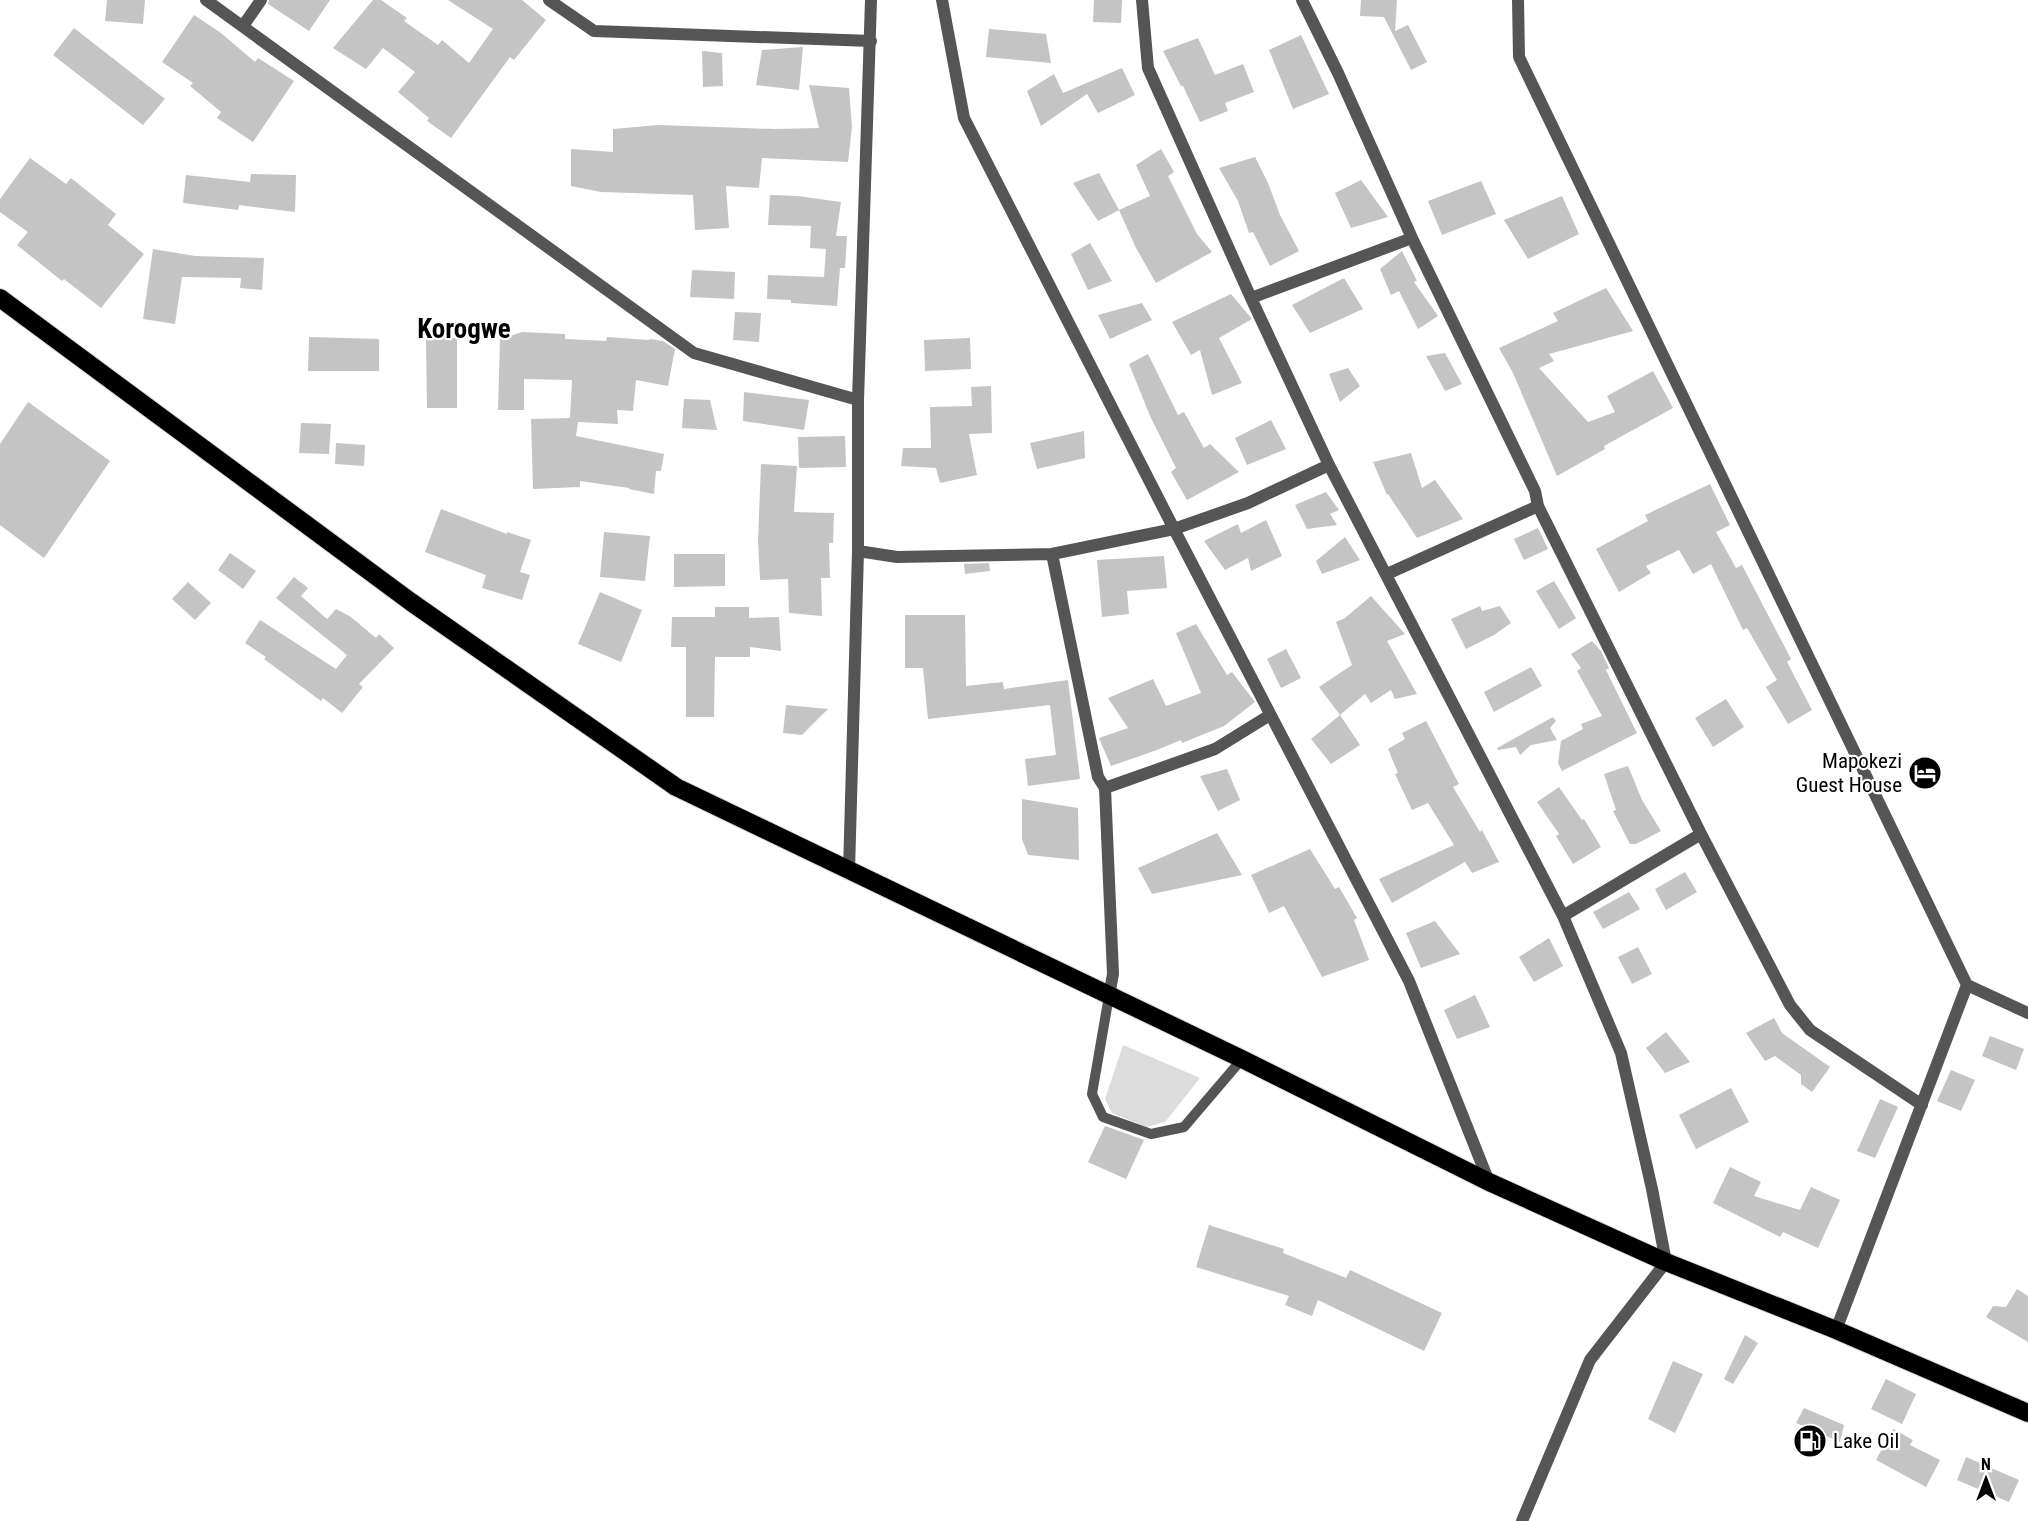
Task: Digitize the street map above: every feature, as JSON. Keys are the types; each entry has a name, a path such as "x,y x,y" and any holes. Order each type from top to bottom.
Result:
{"highway":[{"path":"0,298 411,602 676,788 1242,1059 1490,1182 1666,1262 1836,1330 2028,1413"}],"street":[{"path":"206,0 694,353 858,400"},
{"path":"243,26 261,0"},
{"path":"549,0 594,31 871,41"},
{"path":"849,871 858,551 858,400 871,0"},
{"path":"942,0 964,118 1409,981 1490,1182"},
{"path":"1142,0 1148,68 1251,298 1329,465 1563,915 1621,1053 1666,1262 1590,1360 1522,1521"},
{"path":"1302,0 1338,73 1412,238 1535,491 1539,506 1701,834 1790,1005 1810,1030 1922,1105"},
{"path":"1518,0 1520,57 1967,985 2028,1013"},
{"path":"1251,298 1412,238"},
{"path":"858,551 897,557 1052,554 1174,529 1248,503 1329,465"},
{"path":"1387,574 1539,506"},
{"path":"1052,554 1098,777 1105,788 1113,974 1109,996"},
{"path":"1105,788 1215,749 1270,715"},
{"path":"1563,915 1701,834"},
{"path":"1836,1330 1967,985"}],"lane":[{"path":"1109,996 1092,1094 1103,1117 1151,1134 1184,1127 1242,1059"}],"shaded area":[{"path":"1123,1045 1200,1078 1165,1122 1146,1127 1112,1113 1105,1099"}],"building":[{"path":"107,0 145,0 143,24 105,21"},
{"path":"269,0 330,0 309,31 268,4"},
{"path":"373,0 381,0 407,18 404,21 438,45 442,40 469,63 493,29 448,0 522,0 546,20 514,60 510,57 451,138 427,121 429,118 398,92 415,72 383,48 366,69 333,48"},
{"path":"1094,0 1122,0 1121,23 1093,22"},
{"path":"1361,0 1397,0 1395,31 1408,25 1427,62 1411,70 1384,17 1360,16"},
{"path":"194,15 221,33 255,62 258,58 294,81 253,142 217,118 221,112 190,86 193,83 162,62"},
{"path":"74,28 165,99 143,125 53,55"},
{"path":"989,29 1046,34 1051,63 986,57"},
{"path":"1301,35 1329,94 1293,109 1269,50"},
{"path":"1198,38 1215,75 1243,64 1254,92 1225,103 1228,111 1200,122 1163,51"},
{"path":"803,47 799,90 756,85 762,50"},
{"path":"702,51 722,53 723,86 703,87"},
{"path":"1122,68 1135,95 1098,113 1087,94 1041,126 1027,91 1054,74 1063,93"},
{"path":"809,85 849,88 852,127 848,162 762,158 759,188 726,186 729,228 695,230 693,195 601,192 571,186 571,149 613,152 613,129 658,125 774,129 819,128"},
{"path":"1161,149 1174,172 1168,176 1197,234 1212,252 1156,283 1136,248 1119,210 1150,196 1136,165"},
{"path":"1255,157 1280,215 1299,251 1270,266 1253,232 1249,233 1238,201 1219,168"},
{"path":"30,158 66,184 71,178 116,214 108,225 144,254 101,308 64,279 62,281 17,245 28,232 0,212 0,199"},
{"path":"1099,173 1119,210 1098,221 1073,183"},
{"path":"251,174 296,175 295,212 239,205 238,210 183,203 186,175 250,182"},
{"path":"1361,180 1388,217 1351,228 1335,193"},
{"path":"1481,181 1496,214 1442,235 1428,201"},
{"path":"770,195 841,202 836,236 847,236 845,268 840,268 837,306 767,299 768,275 824,277 826,249 810,248 811,226 768,225"},
{"path":"1562,196 1579,234 1528,259 1504,220"},
{"path":"1090,243 1112,281 1088,290 1071,254"},
{"path":"153,249 195,256 264,258 262,290 240,288 241,278 182,277 175,324 143,319"},
{"path":"1402,251 1417,281 1414,282 1438,316 1418,329 1399,291 1391,295 1380,269"},
{"path":"692,270 735,272 734,299 690,297"},
{"path":"1344,278 1363,309 1310,333 1292,305"},
{"path":"1606,288 1633,331 1549,354 1554,361 1539,368 1588,422 1615,412 1607,396 1653,371 1673,408 1604,446 1605,449 1557,476 1513,373 1499,348 1558,321 1553,313"},
{"path":"1231,294 1252,319 1219,338 1242,383 1212,395 1200,350 1191,355 1172,322"},
{"path":"1142,303 1152,320 1110,339 1098,315"},
{"path":"735,312 761,313 759,342 733,340"},
{"path":"522,332 565,334 565,339 606,341 607,337 650,339 663,341 675,349 668,386 636,380 633,411 617,410 618,424 578,422 576,436 664,454 661,471 656,471 654,494 580,481 580,487 533,489 531,419 570,418 572,380 524,379 524,410 498,410 500,339"},
{"path":"309,337 379,339 379,371 308,371"},
{"path":"426,338 457,338 457,408 427,408"},
{"path":"970,338 971,369 925,371 924,340"},
{"path":"1445,353 1462,384 1445,391 1426,356"},
{"path":"1148,354 1178,415 1184,412 1204,448 1210,444 1239,472 1187,500 1171,472 1176,468 1150,416 1129,364"},
{"path":"1348,368 1360,386 1340,402 1329,374"},
{"path":"991,386 992,433 969,434 977,475 940,483 936,468 901,466 903,448 931,448 930,407 972,406 971,387"},
{"path":"744,392 809,400 804,430 743,421"},
{"path":"684,399 710,400 717,430 682,428"},
{"path":"28,402 110,461 44,558 0,525 0,444"},
{"path":"1271,420 1286,449 1247,465 1235,438"},
{"path":"301,423 331,424 329,454 299,453"},
{"path":"1084,431 1085,458 1037,469 1030,443"},
{"path":"845,436 846,467 799,468 798,437"},
{"path":"336,443 365,445 364,466 335,464"},
{"path":"1411,453 1422,488 1435,480 1463,519 1417,538 1387,495 1373,462"},
{"path":"761,464 797,466 794,512 834,513 833,543 829,543 830,578 821,578 822,616 789,613 788,579 760,580 758,541"},
{"path":"1710,484 1730,525 1716,532 1736,568 1742,565 1791,659 1787,662 1812,710 1788,724 1766,687 1777,680 1747,628 1743,630 1711,564 1693,574 1679,550 1646,566 1651,573 1619,592 1596,549 1648,521 1645,515"},
{"path":"1326,492 1339,510 1330,514 1337,525 1307,529 1295,505"},
{"path":"441,509 507,534 507,532 531,540 520,572 530,575 522,600 482,588 486,575 425,552"},
{"path":"1266,520 1282,556 1251,571 1248,558 1225,570 1204,541 1238,524 1241,533"},
{"path":"1538,528 1548,549 1524,560 1514,539"},
{"path":"604,532 650,536 645,581 600,577"},
{"path":"1345,537 1360,560 1322,574 1316,561"},
{"path":"230,553 256,571 243,589 218,570"},
{"path":"674,554 725,554 725,586 674,587"},
{"path":"1164,556 1167,588 1127,591 1129,614 1102,617 1097,560"},
{"path":"989,563 990,571 965,574 964,564"},
{"path":"294,577 308,588 301,596 327,619 336,609 351,617 376,638 379,634 394,648 359,684 363,687 342,713 323,698 321,701 245,643 260,620 336,669 347,655 276,598"},
{"path":"1554,581 1576,618 1559,629 1536,591"},
{"path":"188,582 211,603 195,620 172,599"},
{"path":"600,592 642,610 621,662 578,644"},
{"path":"1371,596 1405,634 1387,641 1417,694 1395,699 1391,690 1371,703 1365,694 1340,715 1319,687 1352,665 1336,622 1345,618"},
{"path":"1480,606 1482,611 1500,606 1511,623 1494,635 1466,649 1451,619"},
{"path":"715,607 749,607 749,618 779,617 781,651 750,647 750,657 715,657 714,717 686,717 686,647 671,647 672,617 715,617"},
{"path":"905,615 965,615 966,686 1003,682 1004,689 1068,680 1080,779 1028,786 1025,759 1056,755 1050,705 928,719 923,668 905,668"},
{"path":"1196,624 1227,675 1232,672 1255,702 1224,726 1182,743 1181,740 1111,766 1099,738 1128,728 1108,698 1153,679 1166,706 1201,693 1176,633"},
{"path":"1592,641 1601,651 1609,668 1606,670 1637,733 1562,771 1558,763 1561,741 1583,729 1581,724 1602,716 1577,671 1581,668 1571,654"},
{"path":"1286,649 1301,678 1281,688 1267,659"},
{"path":"1531,667 1542,686 1494,712 1484,692"},
{"path":"1726,699 1744,727 1713,747 1695,718"},
{"path":"786,705 828,709 802,735 783,733"},
{"path":"1340,715 1360,745 1331,764 1311,739"},
{"path":"1553,717 1556,721 1550,728 1557,740 1531,745 1520,755 1516,747 1498,750 1497,748"},
{"path":"1426,721 1459,784 1453,787 1480,832 1482,830 1499,862 1472,873 1465,862 1392,903 1379,879 1454,845 1428,803 1412,810 1395,774 1398,773 1388,749 1405,739 1402,733"},
{"path":"1628,766 1642,800 1661,831 1636,844 1630,844 1613,811 1616,810 1604,774"},
{"path":"1227,769 1240,800 1218,811 1200,776"},
{"path":"1559,787 1582,820 1584,819 1601,847 1573,864 1556,836 1559,834 1537,802"},
{"path":"1022,799 1078,808 1079,860 1028,855 1022,839"},
{"path":"1217,833 1242,875 1152,894 1138,868"},
{"path":"1310,849 1335,889 1339,887 1357,918 1354,920 1369,960 1322,977 1284,906 1269,913 1251,875"},
{"path":"1685,872 1697,892 1666,910 1655,889"},
{"path":"1629,892 1640,909 1603,929 1593,912"},
{"path":"1435,921 1460,954 1421,968 1406,933"},
{"path":"1549,938 1563,966 1534,982 1519,957"},
{"path":"1638,947 1652,974 1632,984 1618,957"},
{"path":"1475,995 1490,1027 1457,1039 1444,1010"},
{"path":"1774,1018 1782,1033 1830,1067 1812,1092 1801,1084 1801,1075 1775,1056 1765,1061 1746,1033"},
{"path":"1666,1032 1690,1062 1665,1073 1646,1048"},
{"path":"1990,1036 2024,1049 2016,1070 1982,1056"},
{"path":"1951,1070 1975,1080 1961,1111 1937,1101"},
{"path":"1731,1088 1749,1122 1696,1149 1679,1115"},
{"path":"1880,1099 1898,1107 1875,1158 1857,1151"},
{"path":"1105,1126 1144,1140 1126,1179 1088,1162"},
{"path":"1730,1167 1761,1182 1754,1196 1800,1210 1811,1187 1840,1200 1818,1248 1783,1232 1780,1237 1713,1203"},
{"path":"1209,1225 1284,1249 1283,1253 1346,1278 1350,1270 1442,1313 1424,1351 1318,1300 1312,1316 1285,1305 1289,1296 1196,1267"},
{"path":"2017,1289 2028,1296 2028,1342 1986,1317 1993,1306 2006,1307"},
{"path":"1745,1335 1758,1343 1733,1384 1724,1379"},
{"path":"1673,1361 1703,1374 1675,1433 1648,1419"},
{"path":"1886,1379 1916,1394 1902,1424 1871,1409"},
{"path":"1804,1408 1844,1425 1840,1442 1796,1423"},
{"path":"1893,1429 1913,1440 1910,1445 1940,1460 1926,1487 1876,1460"},
{"path":"1966,1457 2019,1480 2009,1502 1957,1480"}],"place":[{"name":"Mapokezi Guest House","path":"1925,773"},
{"name":"Lake Oil","path":"1810,1441"}],"district":[{"name":"Korogwe","path":"464,329"}]}
